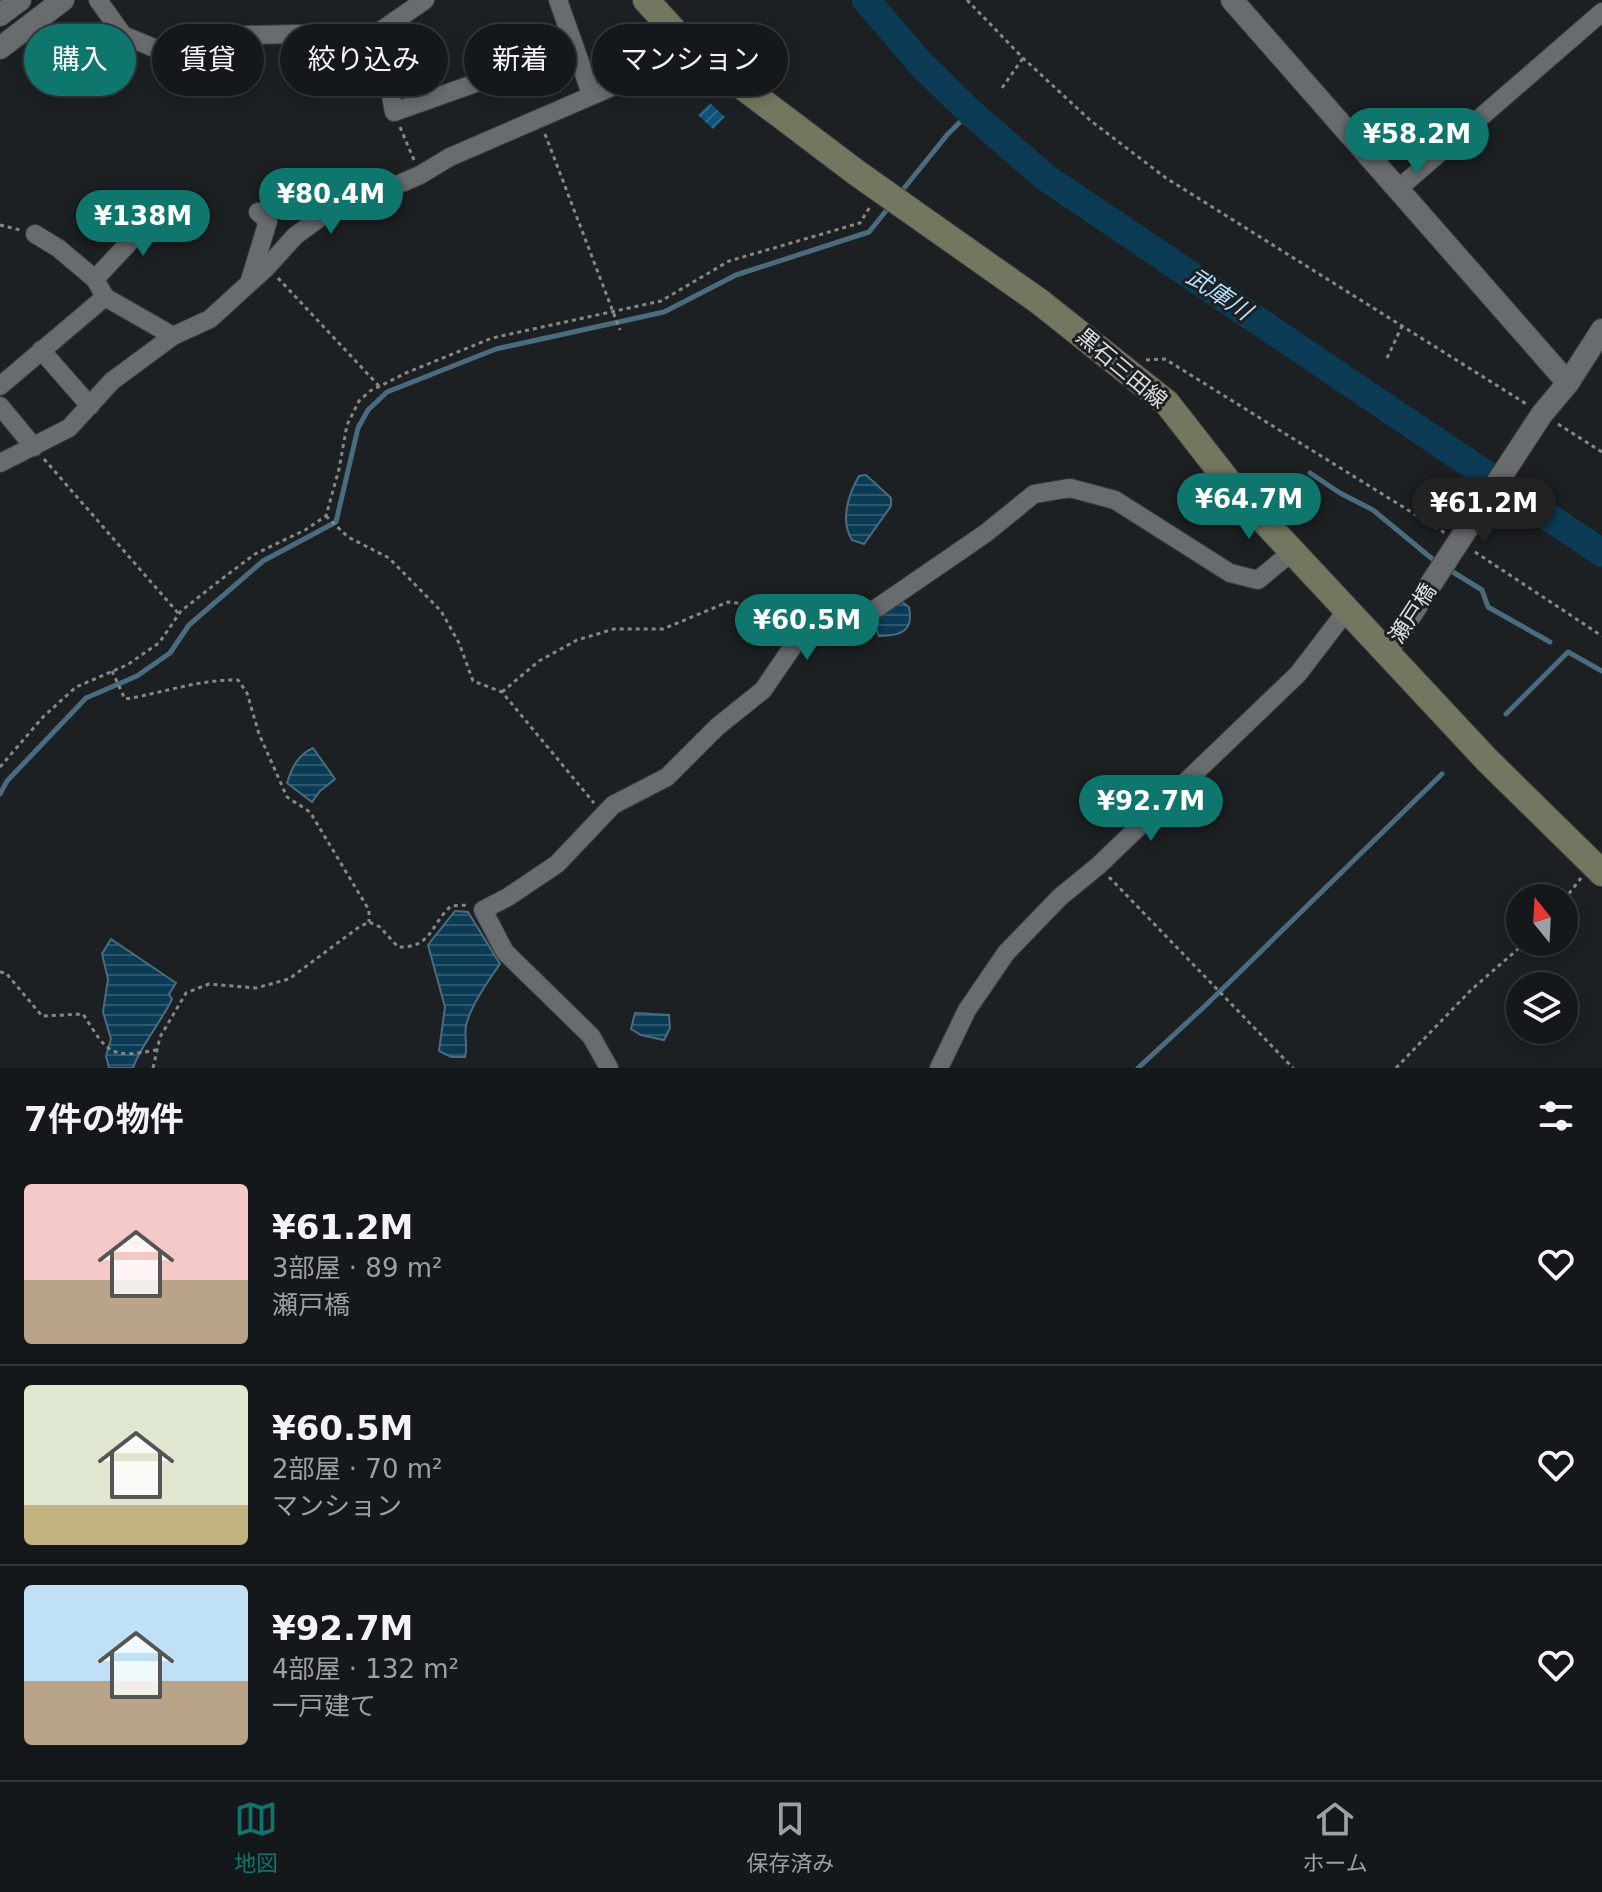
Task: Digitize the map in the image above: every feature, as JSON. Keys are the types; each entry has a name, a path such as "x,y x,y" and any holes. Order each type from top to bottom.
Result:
{"main road":[{"name":"黒石三田線","path":"646,0 668,24"},
{"name":"黒石三田線","path":"756,96 888,195 1040,302 1167,403 1235,490 1488,761 1602,873"}],"street":[{"path":"0,15 20,0"},
{"path":"0,48 63,0"},
{"path":"98,0 123,35 166,53 208,36 280,34"},
{"path":"390,24 425,0"},
{"path":"558,0 566,24"},
{"path":"1232,0 1568,383"},
{"path":"1398,189 1602,12"},
{"path":"0,463 69,428 112,381 173,336 210,319 267,267 295,236 332,209 420,175 450,157 539,120 591,94 576,51"},
{"path":"391,96 394,112 464,87"},
{"path":"250,282 268,221 258,212"},
{"path":"95,279 139,232 159,217"},
{"path":"35,234 58,248 95,279 105,297 173,336"},
{"path":"0,386 105,297"},
{"name":"瀬戸橋","path":"1387,651 1542,414 1568,383 1602,330"},
{"path":"41,350 90,406"},
{"path":"0,406 34,447"},
{"path":"609,1068 591,1036 505,952 483,910 557,864 613,805 667,777 717,727 763,690 796,642 871,612 986,533 1034,494 1070,488 1115,500 1230,573 1258,580 1293,551"},
{"path":"939,1068 967,1010 1006,953 1060,897 1098,866 1298,674 1347,610"}],"path":[{"path":"967,0 1023,58 1091,121 1166,178 1602,452"},
{"path":"1002,88 1023,58"},
{"path":"394,112 420,175"},
{"path":"539,120 620,330"},
{"path":"0,767 43,717 76,687 127,665 159,643 179,614 255,554 305,530 326,516 347,425 359,401 379,386 492,338 661,301 729,261 860,223 888,195"},
{"path":"0,225 35,234"},
{"path":"267,267 379,386"},
{"path":"1387,358 1402,326"},
{"path":"1118,362 1165,359 1459,542 1602,636"},
{"path":"34,447 179,614"},
{"path":"326,516 348,537 389,558 441,611 459,643 473,681 502,692 604,815"},
{"path":"502,692 539,661 577,640 614,629 663,629 728,602 759,606 796,642"},
{"path":"112,671 125,699 214,679 238,680 247,693 259,734 287,797 310,812 369,910 369,922"},
{"path":"1098,866 1293,1068"},
{"path":"369,922 380,927 398,947 414,947 425,939 451,906 468,905 483,910"},
{"path":"153,1068 160,1037 186,993 209,984 256,988 289,979 369,922"},
{"path":"1396,1068 1471,990 1510,956"},
{"path":"0,972 6,973 42,1016 83,1014 99,1039 116,1054 133,1055 157,1050"}],"water":[{"path":"866,475 891,498 891,506 864,544 852,540 846,516 855,483 859,476"},
{"path":"898,599 909,607 908,627 894,635 879,636 872,618"},
{"path":"313,748 335,779 312,802 287,783 296,762"},
{"path":"455,911 468,912 500,964 468,1019 465,1057 451,1057 439,1051 445,1007 428,945"},
{"path":"111,939 176,983 169,994 172,999 133,1068 109,1068 106,1056 111,1039 103,1012 108,979 102,954"},
{"path":"635,1013 669,1015 670,1028 664,1040 641,1035 631,1029"}],"building":[{"path":"710,103 725,117 713,129 698,115"}],"waterway":[{"name":"武庫川","path":"866,0 921,64 970,112 1045,177 1602,553"},
{"path":"901,192 970,112"},
{"path":"0,794 7,781 86,698 137,676 170,653 189,625 263,561 336,522 358,428 368,410 387,392 496,349 664,312 736,275 869,232 890,206"},
{"path":"1310,473 1373,510 1436,562"},
{"path":"1448,569 1482,590 1488,607 1550,642"},
{"path":"1506,714 1568,652 1602,671"},
{"path":"1138,1068 1442,774"}]}
